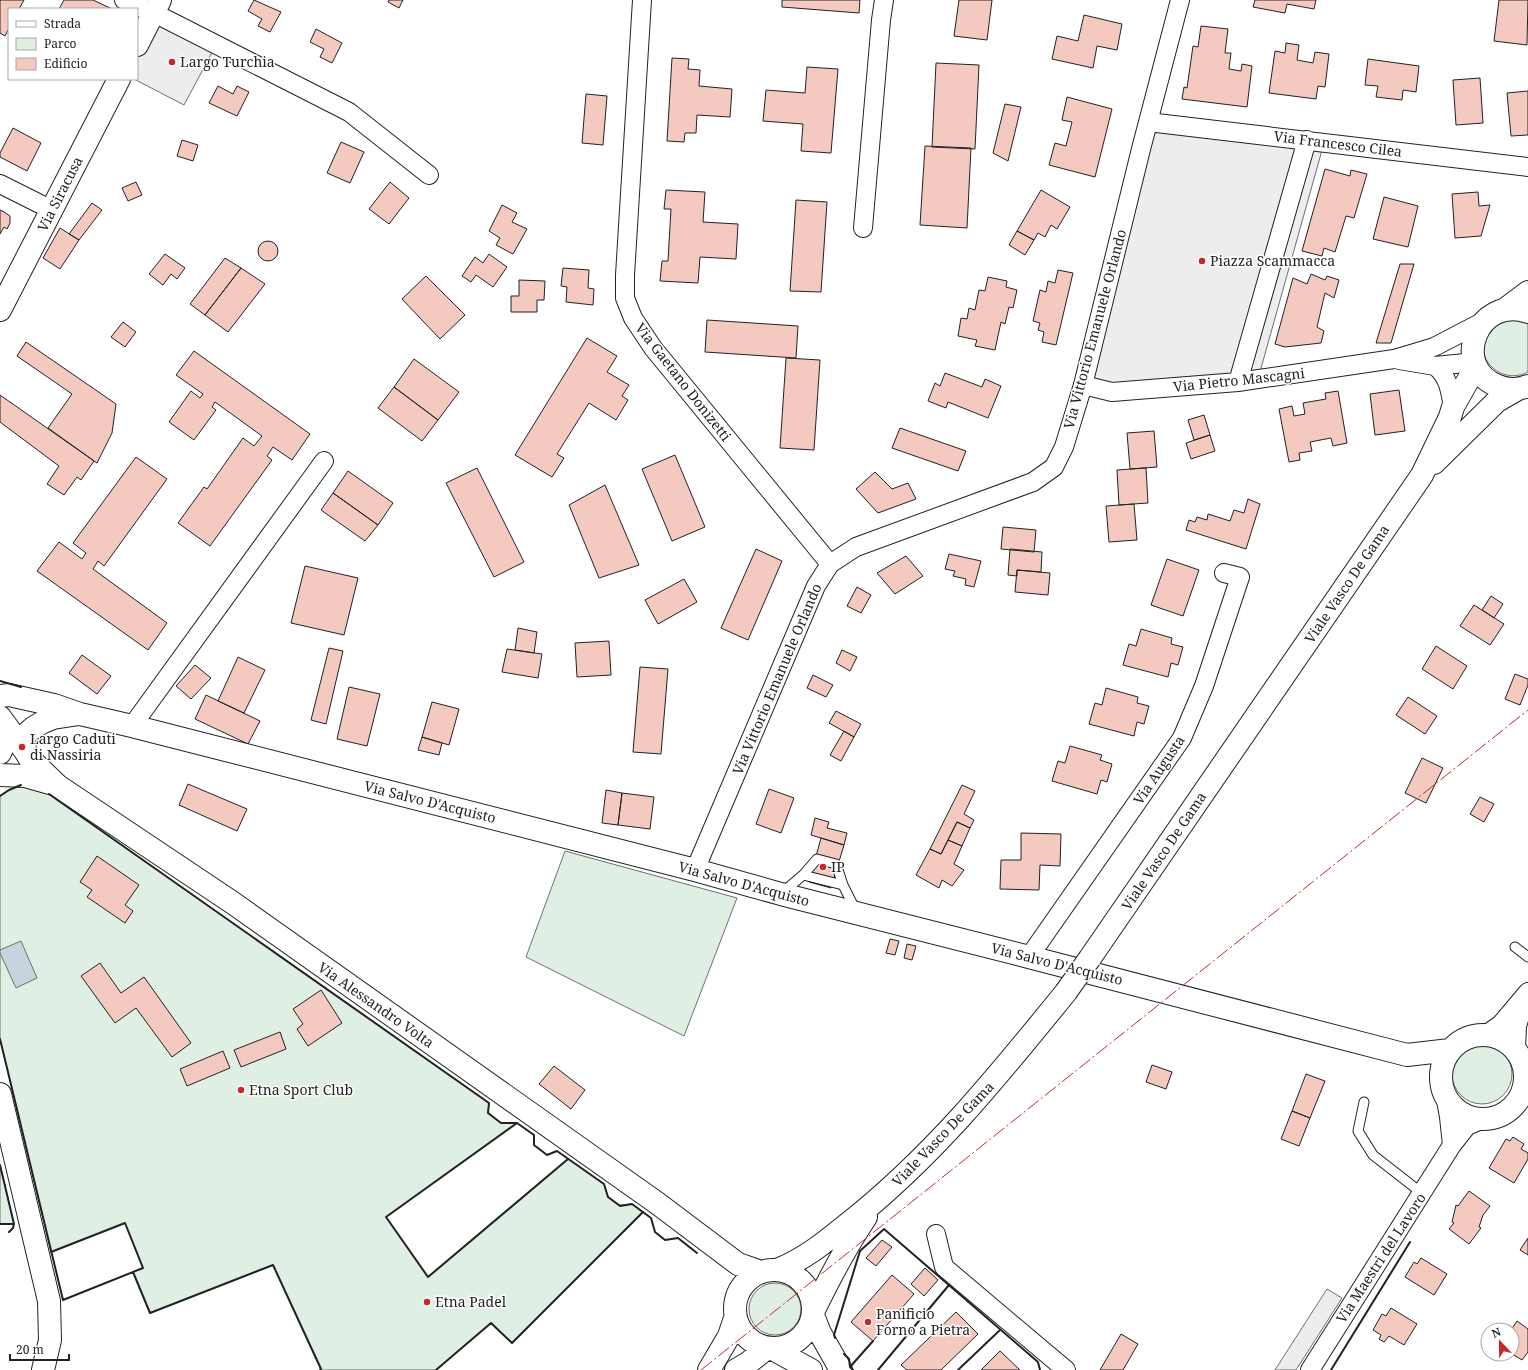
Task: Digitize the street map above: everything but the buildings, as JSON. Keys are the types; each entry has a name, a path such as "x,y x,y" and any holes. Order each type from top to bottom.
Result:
{"street":[{"path":"124,0 157,6 349,112 429,175"},
{"name":"Via Gaetano Donizetti","path":"642,0 624,298 633,318 653,348 830,564"},
{"path":"863,228 880,27 884,0"},
{"name":"Via Vittorio Emanuele Orlando","path":"695,870 816,586 830,564 856,547 1033,482 1054,467 1064,447 1083,385 1148,122 1180,0"},
{"path":"138,43 157,6"},
{"name":"Via Siracusa","path":"0,310 118,80"},
{"name":"Via Francesco Cilea","path":"1148,122 1528,167"},
{"path":"1238,382 1307,140"},
{"path":"0,184 52,210"},
{"path":"1504,310 1528,292"},
{"path":"1394,359 1434,347 1484,321 1497,312 1504,310 1519,310 1528,312"},
{"path":"1484,321 1479,327 1473,341 1473,356 1483,376 1496,385 1510,389 1523,387"},
{"path":"1394,359 1435,366 1476,364"},
{"name":"Via Pietro Mascagni","path":"1083,385 1112,392 1238,382 1394,359"},
{"path":"1422,475 1450,418 1453,407 1476,364"},
{"path":"1435,366 1443,372 1449,385 1453,407"},
{"path":"1422,475 1497,401 1523,387"},
{"path":"132,726 324,461"},
{"name":"Viale Vasco De Gama","path":"876,1202 958,1122 1002,1071 1066,992 1422,475"},
{"name":"Via Augusta","path":"1029,957 1182,738 1204,686 1240,577 1224,573"},
{"name":"Via Salvo D'Acquisto","path":"0,696 9,695 54,705 80,714 695,870 857,914 1407,1055"},
{"path":"15,744 53,718 80,714"},
{"path":"0,717 4,733 58,786"},
{"path":"0,775 25,776 58,786"},
{"name":"Via Alessandro Volta","path":"58,786 232,903 690,1228"},
{"path":"1487,1034 1501,1024 1528,992"},
{"path":"1516,1050 1518,1026 1528,992"},
{"path":"1407,1055 1443,1089 1451,1105 1460,1112 1471,1117 1483,1119 1506,1113 1521,1104 1521,1095 1527,1072 1522,1060 1516,1050 1503,1039 1487,1034 1470,1036 1462,1040 1450,1050 1444,1060 1441,1072 1443,1089 1449,1117 1452,1146"},
{"path":"1407,1055 1450,1050"},
{"path":"0,1094 49,1301 50,1340 43,1370"},
{"name":"Via Maestri del Lavoro","path":"1310,1370 1423,1194 1452,1146 1467,1126 1483,1119"},
{"path":"709,1370 729,1336 739,1291 744,1283 752,1276 792,1264 811,1252 876,1202"},
{"path":"736,1370 769,1348 781,1348 800,1339 811,1322 813,1314 831,1274 850,1241 876,1202"},
{"path":"690,1228 738,1264 769,1271 787,1272 796,1276 804,1283 810,1292 813,1302 813,1314 820,1333 841,1370"},
{"path":"690,1228 726,1272 739,1328 744,1336 752,1342 769,1348 811,1370"},
{"path":"936,1234 944,1267 1065,1370"}],"lane":[{"path":"781,894 803,875 817,859 836,864 843,885 857,914"},
{"path":"803,875 843,885"},
{"path":"1515,947 1528,957"},
{"path":"1364,1102 1358,1131 1373,1155 1423,1194"}],"green space":[{"path":"1498,319 1528,319 1528,372 1522,375 1515,376 1502,374 1491,367 1484,355 1484,340"},
{"name":"Etna Sport Club","path":"23,784 46,792 489,1103 488,1113 501,1123 517,1123 386,1217 428,1277 568,1159 604,1184 608,1197 620,1205 632,1204 643,1212 512,1343 491,1323 436,1370 320,1370 321,1368 273,1265 150,1313 133,1272 143,1268 125,1223 51,1252 0,1039 0,796"},
{"path":"565,851 737,898 684,1036 526,957"},
{"path":"1476,1044 1488,1044 1499,1049 1507,1057 1512,1068 1510,1086 1499,1099 1488,1104 1476,1104 1465,1099 1457,1091 1452,1080 1452,1068 1457,1057 1465,1049"},
{"path":"0,1165 14,1224 0,1224"},
{"path":"775,1283 785,1285 793,1291 799,1299 801,1309 799,1319 793,1327 785,1333 775,1335 765,1333 757,1327 751,1319 749,1309 751,1299 757,1291 765,1285"}],"shaded area":[{"name":"Largo Turchia","path":"154,13 216,45 184,105 136,80 138,80 138,43"},
{"name":"Piazza Scammacca","path":"1148,122 1324,143 1258,379 1083,385"},
{"path":"21,941 37,978 16,988 0,950"},
{"path":"1327,1289 1342,1298 1296,1370 1275,1370"}],"wall":[{"path":"0,681 21,687"},
{"path":"0,796 21,785"},
{"path":"49,794 489,1103 488,1113 501,1123 517,1123 534,1135 534,1145 547,1155 557,1151 604,1184 608,1197 620,1206 632,1204 651,1218 655,1232 665,1240 678,1238 697,1253"},
{"path":"0,1039 63,1300 143,1268 125,1223 51,1252"},
{"path":"517,1123 386,1217 428,1277 568,1159"},
{"path":"0,1165 14,1224 0,1224"},
{"path":"436,1370 491,1323 512,1343 643,1212"},
{"path":"9,1232 13,1228 14,1224"},
{"path":"835,1338 834,1335 860,1251 884,1229 1038,1362 1040,1370"},
{"path":"1331,1370 1410,1242"},
{"path":"133,1272 150,1313 273,1265 321,1369 320,1370"},
{"path":"878,1370 949,1285"},
{"path":"958,1370 1000,1330"},
{"path":"850,1367 873,1341"},
{"path":"844,1354 849,1359 850,1367 853,1370"}],"power":[{"path":"701,1370 1528,710"}],"place":[{"name":"Largo Turchia","path":"172,62"},
{"name":"Piazza Scammacca","path":"1202,261"},
{"name":"Largo Caduti di Nassiria","path":"22,747"},
{"name":"IP","path":"823,867"},
{"name":"Etna Sport Club","path":"241,1090"},
{"name":"Etna Padel","path":"427,1302"},
{"name":"Panificio Forno a Pietra","path":"868,1322"}]}
